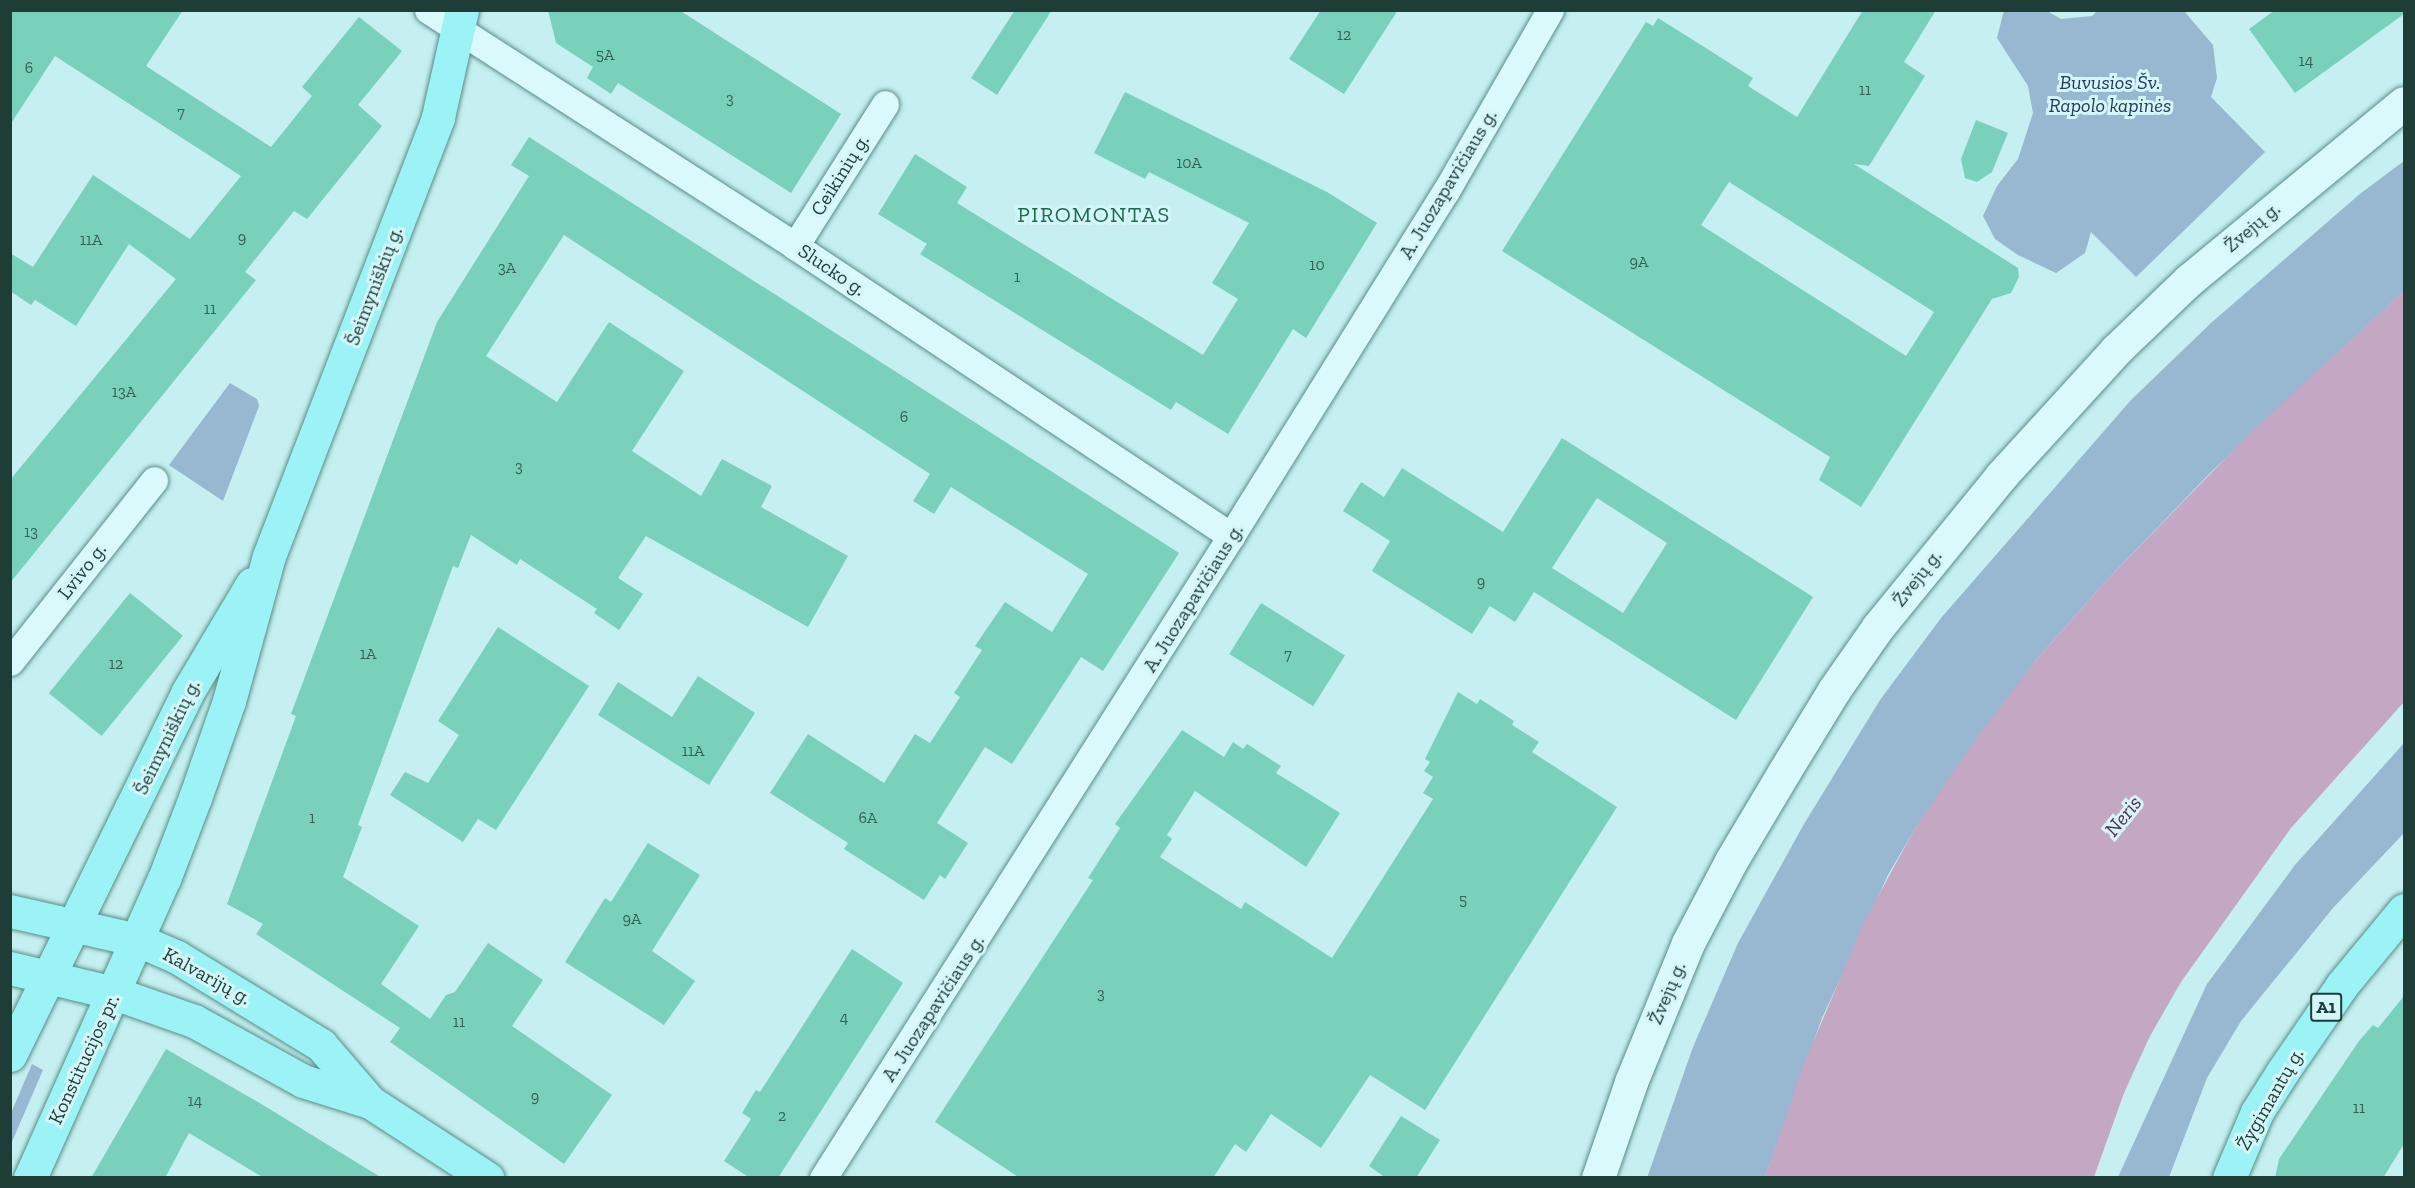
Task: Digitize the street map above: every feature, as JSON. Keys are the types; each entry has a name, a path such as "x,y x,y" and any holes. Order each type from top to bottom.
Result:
{"main road":[{"name":"Šeimyniškių g.","path":"138,940 229,701 269,556 438,117 460,20"},
{"name":"Šeimyniškių g.","path":"74,923 111,855 187,693 269,556"},
{"name":"Žygimantų g.","path":"2229,1178 2257,1112 2283,1071 2342,985 2404,909"},
{"name":"Kalvarijų g.","path":"10,911 74,923 138,940 216,978 321,1045 370,1102"},
{"path":"10,1055 46,976 74,923"},
{"name":"Konstitucijos pr.","path":"30,1178 138,940"},
{"name":"Kalvarijų g.","path":"10,968 114,993 194,1021 303,1081 370,1102 487,1178"}],"street":[{"name":"Slucko g.","path":"428,10 460,20 1231,536"},
{"name":"A. Juozapavičiaus g.","path":"823,1178 1231,536 1446,191 1550,10"},
{"name":"Žvejų g.","path":"1598,1178 1631,1082 1688,943 1784,772 1878,627 2001,476 2116,350 2189,280 2404,103"},
{"name":"Ceikinių g.","path":"795,246 885,104"},
{"name":"Lvivo g.","path":"10,662 154,480"}],"green space":[{"name":"Buvusios Šv. Rapolo kapinės","path":"2004,10 2047,11 2061,19 2092,16 2097,11 2184,11 2213,45 2217,78 2211,97 2265,152 2136,277 2091,232 2085,253 2056,273 2018,255 1995,239 1983,216 1997,186 2018,159 2033,113 2028,86 1997,38"},
{"path":"2404,161 2404,291 2214,469 2104,583 2036,660 1913,832 1888,875 1822,1018 1765,1177 1647,1178 1693,1047 1738,943 1804,824 1880,700 1941,618 2131,400 2211,323 2361,193"},
{"path":"230,383 257,399 259,406 223,501 169,465"},
{"path":"2404,743 2404,833 2333,908 2241,1021 2207,1078 2169,1177 2118,1177 2207,984 2295,865"},
{"path":"32,1064 43,1070 11,1144 11,1113"}],"water":[{"name":"Neris","path":"2404,291 2404,702 2291,828 2181,982 2150,1036 2124,1093 2094,1177 1765,1177 1803,1066 1864,922 1913,832 1973,743 2036,660 2104,583 2252,431"}],"building":[{"path":"10,10 183,10 146,66 271,147 312,96 302,87 359,17 402,51 358,105 382,126 307,219 294,211 245,272 256,280 10,583 10,480 176,279 129,244 76,326 35,300 31,305 10,291 10,253 33,267 93,175 190,239 241,176 55,56 10,125"},
{"path":"548,10 679,10 841,114 791,193 618,83 611,94 587,78 593,67 556,43"},
{"path":"1015,10 1052,10 997,95 971,78"},
{"path":"1321,10 1398,10 1344,94 1289,59"},
{"path":"1863,10 1936,10 1904,62 1925,76 1869,166 1854,164 2018,268 2019,277 2011,293 1992,299 1861,507 1819,480 1830,457 1502,251 1646,22 1653,26 1658,18 1709,50 1753,78 1748,86 1797,117","holes":["1729,182 1934,312 1906,356 1701,225"]},
{"path":"2275,10 2404,10 2404,14 2295,93 2249,29"},
{"path":"1125,92 1327,192 1377,223 1306,338 1293,329 1228,434 1176,402 1171,410 920,254 927,244 878,214 915,154 967,187 957,203 1203,355 1238,299 1212,283 1249,223 1149,172 1145,179 1094,153"},
{"path":"1976,120 2008,133 1992,172 1977,182 1965,178 1961,159"},
{"path":"529,137 1179,553 1103,671 1081,657 1012,764 985,747 937,823 968,843 945,879 940,875 924,900 844,849 848,843 770,793 808,734 884,783 915,734 930,743 960,697 954,693 982,650 975,646 1005,602 1052,632 1088,574 951,487 934,514 913,501 930,474 564,235 486,356 557,402 609,322 684,371 632,451 701,496 722,459 772,486 761,507 848,556 808,627 646,536 618,578 643,594 619,630 594,613 597,609 520,559 517,565 471,535 458,568 453,566 358,825 362,827 343,877 419,926 381,984 430,1019 446,995 455,992 488,943 543,980 512,1026 612,1095 564,1164 390,1042 400,1028 256,934 263,924 227,904 296,716 291,714 437,322 529,176 511,165"},
{"path":"1562,438 1813,597 1736,720 1534,592 1515,622 1490,606 1472,634 1372,571 1390,541 1343,511 1361,482 1384,497 1402,468 1503,532","holes":["1597,498 1667,543 1623,613 1552,568"]},
{"path":"130,593 183,636 102,736 49,693"},
{"path":"1261,603 1345,655 1313,706 1229,654"},
{"path":"498,627 589,686 496,830 478,819 463,842 390,795 405,772 428,783 459,735 438,721"},
{"path":"698,676 755,713 709,785 598,715 618,682 672,717"},
{"path":"1458,692 1477,704 1480,699 1514,721 1512,725 1539,742 1532,752 1617,807 1425,1110 1370,1075 1321,1148 1271,1114 1246,1152 1235,1144 1213,1178 1020,1178 935,1122 1093,880 1088,878 1120,828 1115,824 1182,730 1224,757 1233,742 1243,749 1247,744 1281,766 1276,773 1340,813 1306,867 1195,791 1167,835 1172,839 1160,857 1241,909 1245,902 1332,958 1433,799 1423,793 1433,777 1424,771 1430,762 1425,759"},
{"path":"648,843 700,875 652,951 695,981 664,1025 565,962 605,898 611,902"},
{"path":"852,949 903,983 778,1178 750,1178 724,1161 751,1119 742,1113 756,1090 760,1092"},
{"path":"2404,996 2404,1144 2383,1178 2275,1178 2279,1159 2359,1041 2373,1025 2378,1028"},
{"path":"166,1049 382,1178 264,1178 189,1133 165,1178 91,1178"},
{"path":"1401,1116 1440,1140 1416,1178 1386,1178 1369,1166"}],"district":[{"name":"PIROMONTAS","path":"1094,215"}]}
